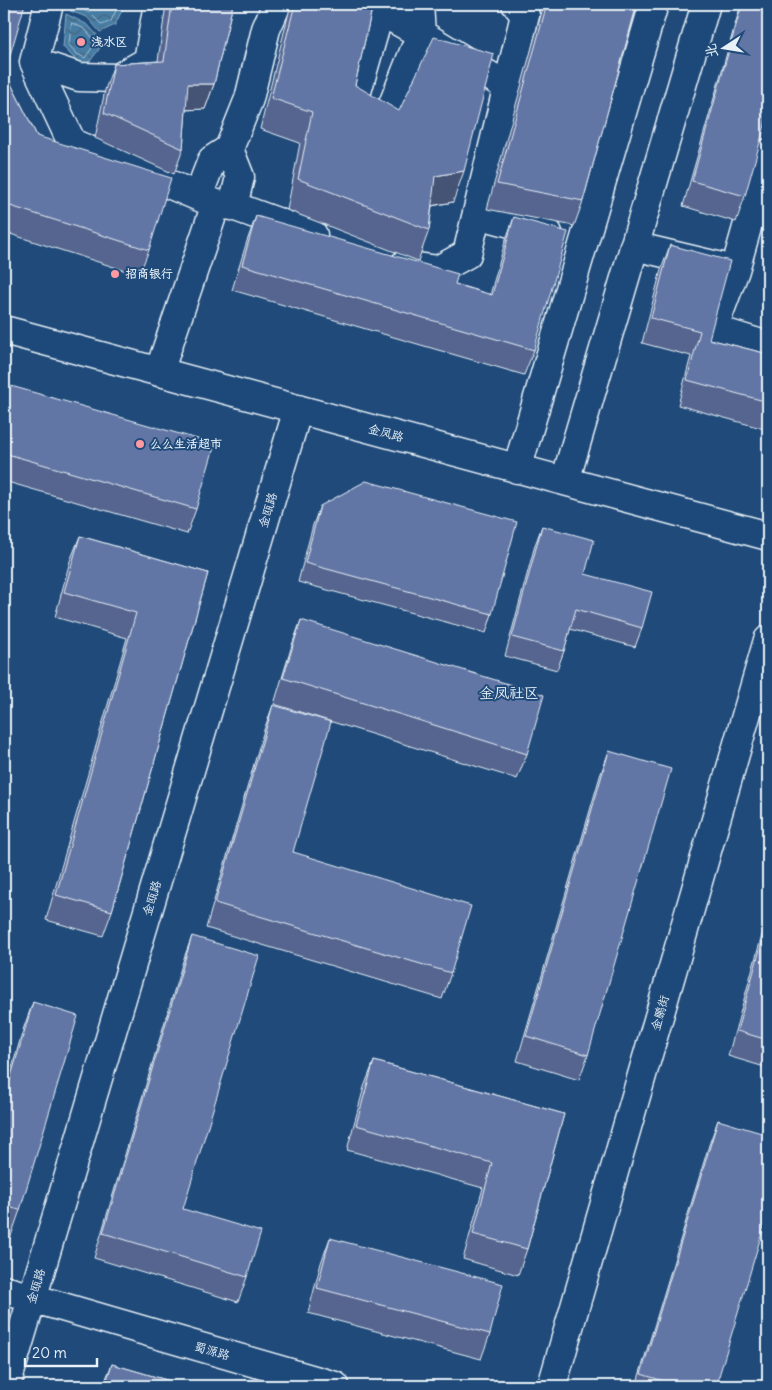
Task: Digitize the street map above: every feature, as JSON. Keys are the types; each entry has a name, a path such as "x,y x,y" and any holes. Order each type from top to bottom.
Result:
{"street":[{"path":"49,4 34,62 72,143 216,202 334,242"},
{"path":"34,62 79,77 118,78 148,61 158,4"},
{"path":"159,372 216,202 212,160 229,149 250,99 266,29 278,4"},
{"path":"419,4 421,34 508,87"},
{"path":"380,259 438,270 467,254 525,15 516,4"},
{"path":"517,468 654,4"},
{"path":"565,481 706,4"},
{"path":"216,202 240,177 229,149"},
{"path":"768,153 735,270 713,329 768,346"},
{"path":"477,214 583,243"},
{"path":"634,246 735,270"},
{"name":"金凤路","path":"4,330 768,536"},
{"name":"金瓯路","path":"6,1386 298,409"},
{"name":"金鹏街","path":"552,1386 768,640"},
{"name":"蜀源路","path":"4,1290 335,1386"}],"water":[{"path":"77,4 125,4 115,25 100,32 87,17 70,11"},
{"path":"66,14 88,25 104,43 87,65 74,58 63,47"}],"building":[{"path":"4,4 25,4 5,72 37,136 171,178 149,250 4,204"},
{"path":"172,4 233,4 214,84 188,84 183,149 104,113 114,64 164,61"},
{"path":"295,4 373,4 355,85 399,111 434,37 494,54 464,171 435,176 429,230 298,179 312,112 271,98"},
{"path":"547,4 637,4 583,201 497,184"},
{"path":"742,4 768,4 768,114 745,196 692,181"},
{"path":"256,216 458,274 455,284 492,295 514,217 568,232 534,350 242,265"},
{"path":"670,245 730,261 709,339 768,354 768,402 687,380 700,331 651,318"},
{"path":"4,384 215,444 196,509 4,453"},
{"path":"366,481 517,522 492,614 305,563 320,506"},
{"path":"542,526 594,540 585,574 652,592 642,628 576,609 564,651 512,637"},
{"path":"80,536 208,573 112,911 56,895 136,613 64,592"},
{"path":"301,620 544,695 527,754 283,678"},
{"path":"273,705 331,722 293,852 471,906 451,973 215,903"},
{"path":"609,751 671,769 588,1055 526,1036"},
{"path":"768,921 768,1040 737,1031"},
{"path":"192,936 259,956 183,1209 261,1232 247,1277 103,1233"},
{"path":"33,1002 78,1016 20,1210 4,1206 4,1100"},
{"path":"374,1061 564,1114 527,1249 473,1234 492,1163 356,1125"},
{"path":"718,1120 768,1135 768,1213 716,1386 680,1386 641,1374"},
{"path":"330,1238 503,1284 490,1334 317,1288"},
{"path":"112,1364 187,1386 105,1386"}],"place":[{"name":"浅水区","path":"81,42"},
{"name":"招商银行","path":"115,274"},
{"name":"么么生活超市","path":"140,444"}],"district":[{"name":"金凤社区","path":"509,693"}]}
